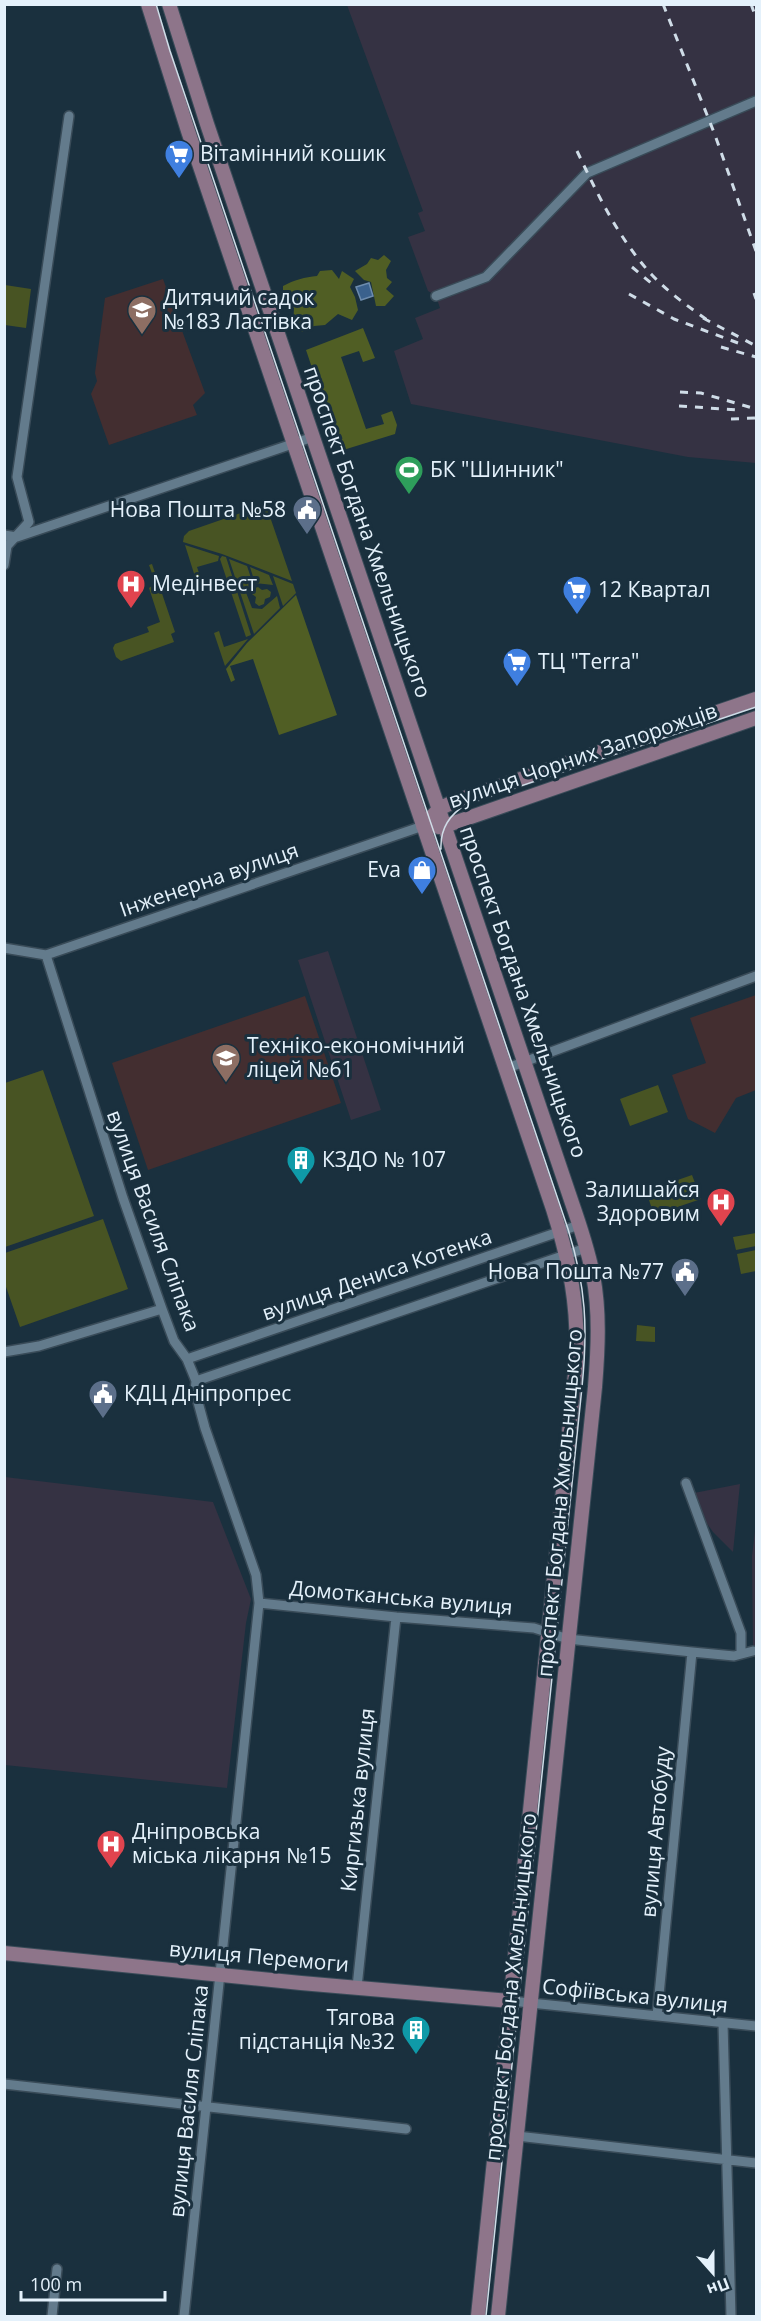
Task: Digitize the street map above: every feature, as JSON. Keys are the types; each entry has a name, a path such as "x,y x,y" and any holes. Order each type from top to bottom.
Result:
{"main road":[{"name":"проспект Богдана Хмельницького","path":"148,4 188,130 560,1232 567,1255 575,1300 577,1342 478,2316"},
{"name":"проспект Богдана Хмельницького","path":"169,4 207,124 579,1225 597,1299 598,1341 498,2316"},
{"path":"369,665 388,658"},
{"name":"вулиця Чорних Запорожців","path":"423,826 439,808 756,699"},
{"name":"вулиця Чорних Запорожців","path":"423,826 445,826 756,718"},
{"path":"560,766 566,783"},
{"name":"вулиця Перемоги","path":"4,1953 511,2001"}],"street":[{"path":"436,296 486,277 587,172 756,101"},
{"path":"4,565 7,546 29,522 17,477 69,116"},
{"path":"188,130 207,124"},
{"path":"265,357 284,351"},
{"path":"4,535 16,537 313,437"},
{"name":"Інженерна вулиця","path":"4,948 46,955 423,826"},
{"name":"вулиця Василя Сліпака","path":"46,955 123,1198 162,1309 174,1341 187,1359 196,1381 195,1391 205,1428 256,1575 259,1603 184,2316"},
{"path":"505,1069 756,976"},
{"name":"вулиця Дениса Котенка","path":"187,1359 579,1225"},
{"name":"вулиця Дениса Котенка","path":"196,1381 586,1248"},
{"path":"4,1352 31,1348 162,1309"},
{"path":"686,1483 741,1634 741,1654"},
{"name":"Домотканська вулиця","path":"259,1603 534,1628 568,1639 692,1652 734,1656 753,1651"},
{"name":"Киргизька вулиця","path":"357,1987 396,1617"},
{"name":"вулиця Автобуду","path":"657,2016 692,1652"},
{"name":"Софіївська вулиця","path":"511,2001 756,2026"},
{"path":"723,2023 731,2316"},
{"path":"4,2084 406,2129"},
{"path":"517,2136 756,2163"},
{"path":"52,2316 57,2269"}],"shaded area":[{"path":"347,5 756,5 756,463 688,457 411,404 394,351 423,339 415,318 440,308 436,296 428,291 408,237 425,231 418,213 423,211"},
{"name":"Дитячий садок №183 Ластівка","path":"163,279 205,393 193,405 197,415 109,445 91,394 97,381 95,373 105,298"},
{"path":"328,951 381,1110 351,1120 298,960"},
{"path":"756,995 756,1090 736,1098 715,1133 688,1119 672,1075 706,1063 690,1018"},
{"name":"Техніко-економічний ліцей №61","path":"305,996 341,1103 148,1170 112,1063"},
{"path":"5,1477 213,1502 251,1599 246,1623 227,1788 5,1765"},
{"path":"740,1484 733,1552 703,1518 694,1493"},
{"path":"756,1523 756,1662 753,1651 752,1556"}],"green space":[{"path":"384,255 391,261 386,270 387,278 392,282 386,289 394,296 385,306 376,306 371,282 364,280 355,271 367,264 371,258 378,260"},
{"path":"332,270 339,279 342,271 354,279 350,287 358,310 352,320 338,314 325,325 314,326 303,332 293,328 294,308 283,298 283,286 300,279 317,276 320,271"},
{"path":"5,285 31,289 26,328 5,325"},
{"path":"363,328 375,358 363,362 359,351 341,357 366,429 384,424 381,415 392,411 397,425 395,434 340,451 306,350"},
{"path":"261,506 267,508 292,581 222,554 183,542 184,536 189,531"},
{"path":"185,545 219,556 218,561 197,567 202,582 197,583"},
{"path":"222,556 226,557 251,635 246,637 220,559"},
{"path":"229,559 247,566 253,584 245,590 252,608 262,609 277,596 280,608 254,634"},
{"path":"152,564 175,632 171,634 174,642 121,661 116,657 113,648 115,644 149,632 147,627 160,622 149,588 153,585 149,565"},
{"path":"250,567 269,575 273,585 255,583"},
{"path":"273,576 293,584 296,593 283,606"},
{"path":"258,587 271,592 264,604 259,606 255,603 256,597 252,594 253,589"},
{"path":"296,595 337,715 279,735 253,659 230,666 235,680 231,682 226,669 247,643"},
{"path":"219,631 224,647 248,639 225,666 214,633"},
{"path":"43,1070 94,1216 5,1247 5,1083"},
{"path":"658,1085 668,1112 630,1126 620,1099"},
{"path":"692,1175 701,1199 654,1215 646,1191"},
{"path":"103,1219 128,1289 20,1327 5,1284 5,1253"},
{"path":"756,1233 756,1246 736,1250 733,1237"},
{"path":"756,1250 756,1271 741,1274 737,1254"},
{"path":"637,1325 655,1327 655,1342 636,1341"}],"water":[{"path":"369,283 373,296 361,300 356,287"}],"tram line":[{"path":"156,4 568,1229 582,1289 585,1326 582,1387 486,2316"},
{"path":"441,849 442,835 447,823 467,804 756,707"}],"railway":[{"path":"663,4 715,135 756,251"},
{"path":"751,4 756,18"},
{"path":"577,151 610,216 640,261 665,288 710,322"},
{"path":"632,267 651,283"},
{"path":"754,293 756,299"},
{"path":"629,294 674,319 738,343"},
{"path":"703,318 756,346"},
{"path":"721,347 756,357"},
{"path":"680,392 701,393 756,409"},
{"path":"679,406 739,410"},
{"path":"731,419 756,418"}],"place":[{"name":"Вітамінний кошик","path":"179,180"},
{"name":"Дитячий садок №183 Ластівка","path":"142,336"},
{"name":"БК \"Шинник\"","path":"409,496"},
{"name":"Нова Пошта №58","path":"307,536"},
{"name":"Медінвест","path":"131,610"},
{"name":"12 Квартал","path":"577,616"},
{"name":"ТЦ \"Terra\"","path":"517,688"},
{"name":"Eva","path":"422,896"},
{"name":"Техніко-економічний ліцей №61","path":"226,1084"},
{"name":"КЗДО № 107","path":"301,1186"},
{"name":"Залишайся Здоровим","path":"721,1228"},
{"name":"Нова Пошта №77","path":"685,1298"},
{"name":"КДЦ Дніпропрес","path":"103,1420"},
{"name":"Дніпровська міська лікарня №15","path":"111,1870"},
{"name":"Тягова пiдстанцiя №32","path":"416,2056"}]}
